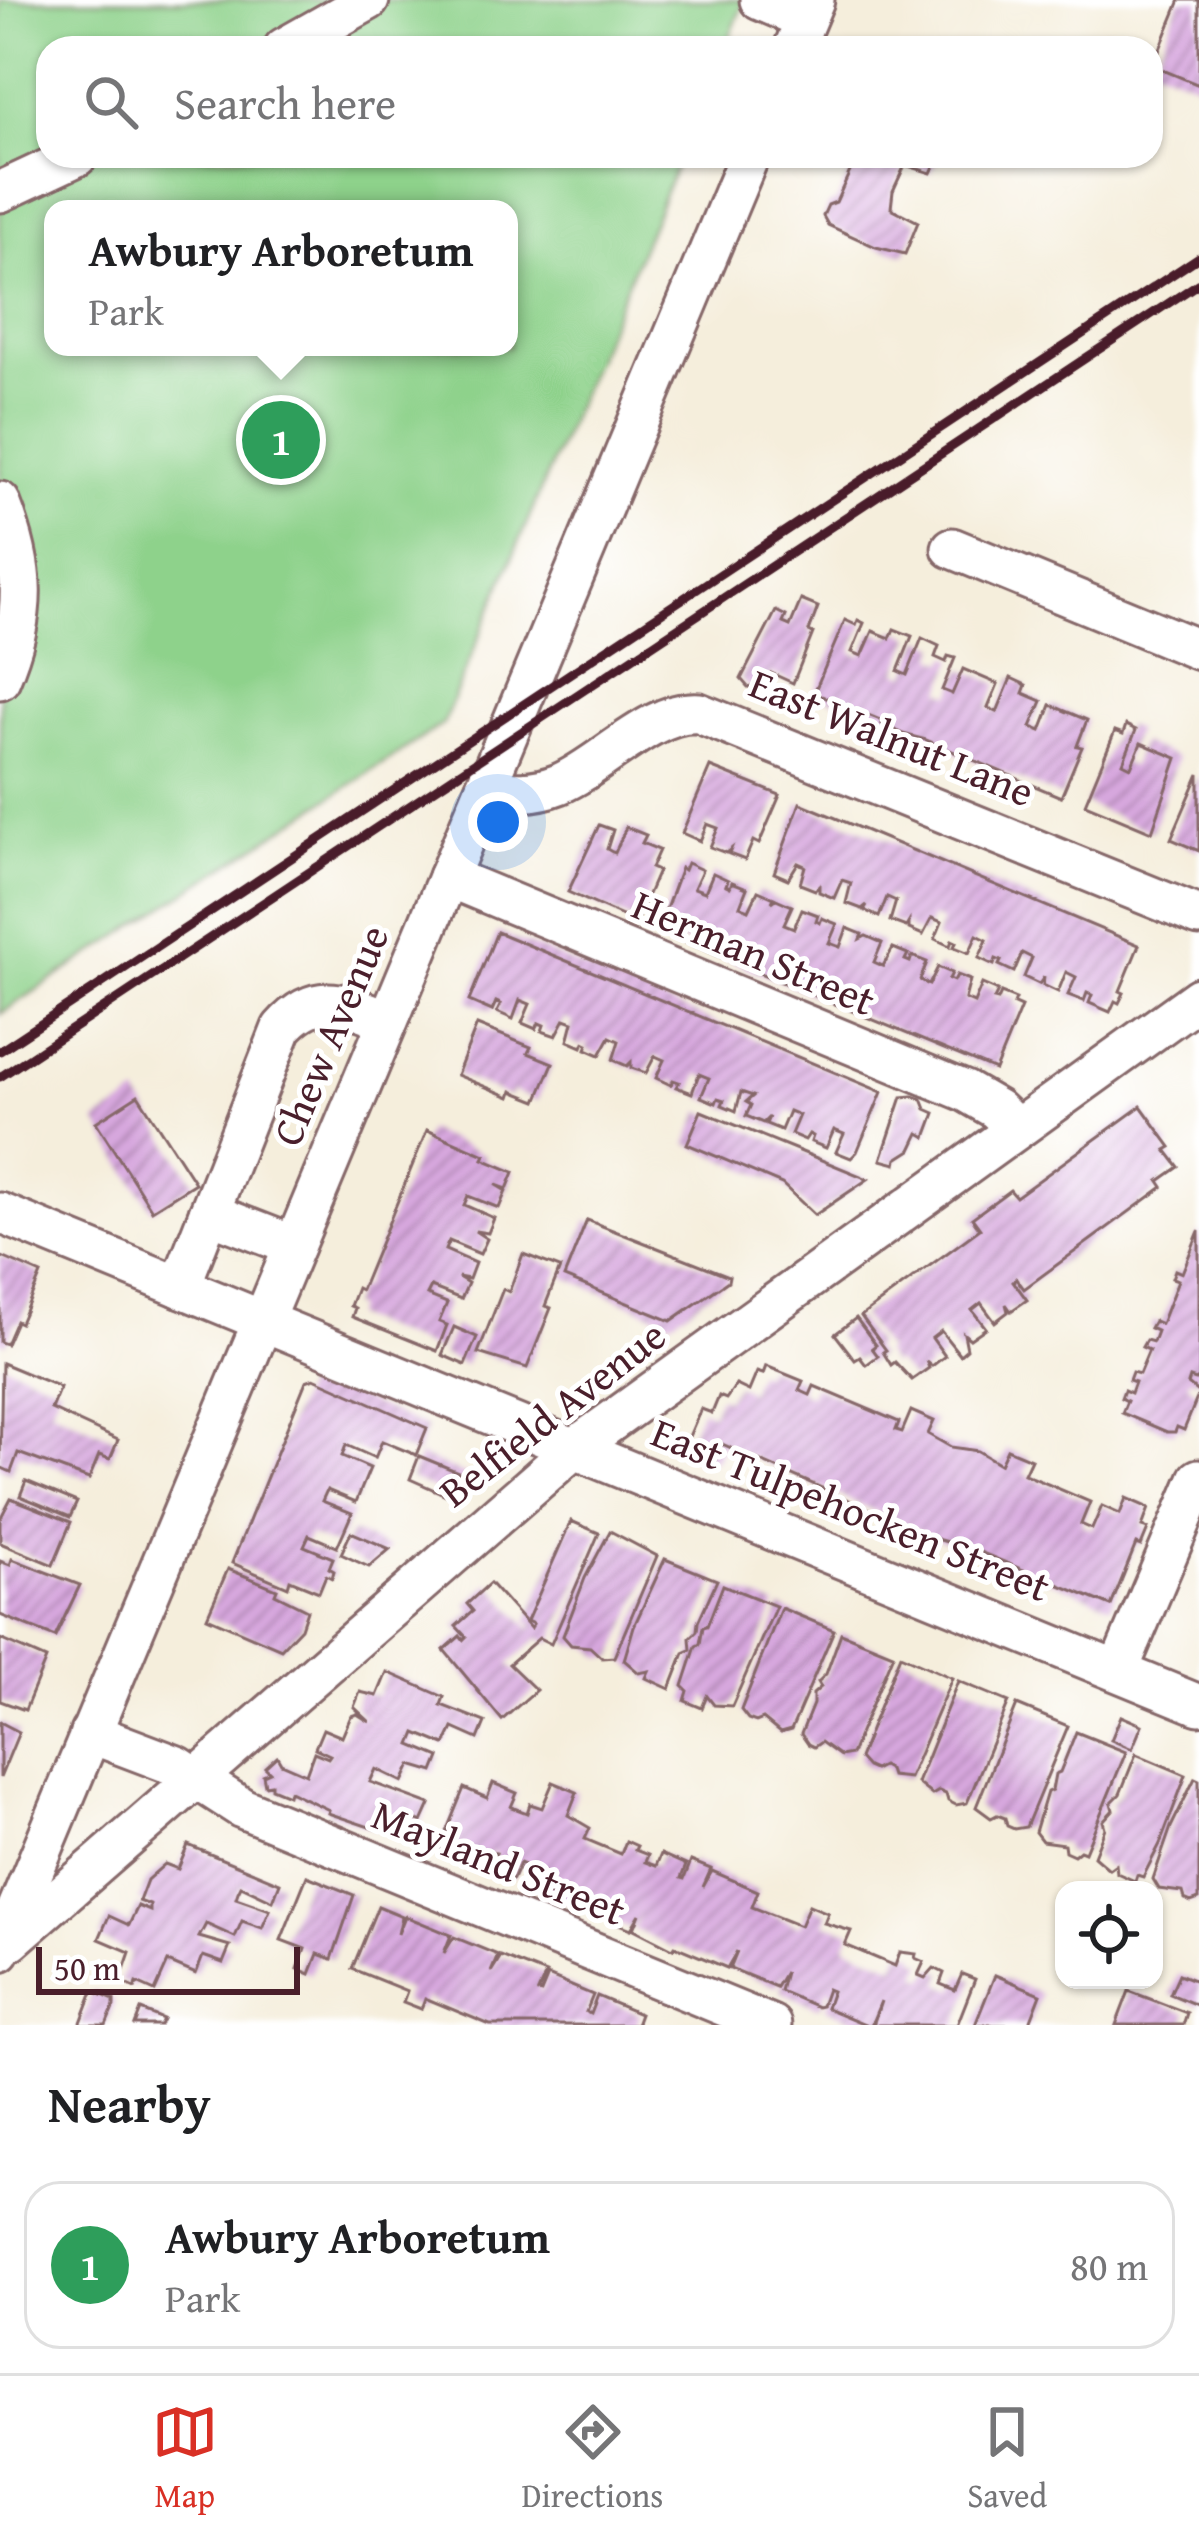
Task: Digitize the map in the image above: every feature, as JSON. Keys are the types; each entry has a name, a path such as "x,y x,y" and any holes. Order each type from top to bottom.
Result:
{"street":[{"path":"305,36 369,0"},
{"path":"760,0 804,22"},
{"path":"0,193 52,168"},
{"name":"Chew Avenue","path":"0,1950 744,168"},
{"path":"0,502 15,546 21,585 17,637 0,679"},
{"path":"952,548 1199,650"},
{"name":"East Walnut Lane","path":"484,789 516,793 557,784 659,722 688,712 714,716 1199,916"},
{"name":"Herman Street","path":"448,877 965,1091 996,1109 1016,1128"},
{"name":"Belfield Avenue","path":"0,1950 576,1447 1199,998"},
{"path":"180,1287 281,1028 295,1012 330,1001 388,1020"},
{"name":"East Tulpehocken Street","path":"0,1213 1199,1705"},
{"path":"208,1213 294,1246"},
{"path":"1118,1671 1199,1478"},
{"name":"Mayland Street","path":"91,1733 177,1766 242,1808 771,2025"}],"green space":[{"path":"0,0 745,0 730,36 36,36 36,168 675,168 443,724 0,1014"}],"building":[{"path":"1180,0 1199,0 1199,85 1163,70 1163,42"},
{"path":"904,168 891,208 918,222 905,254 876,247 828,225 823,216 828,205 836,202 851,169"},
{"path":"801,600 818,607 793,683 771,673 765,688 748,687 741,679 776,611 786,616 783,623 790,626"},
{"path":"845,620 864,623 852,652 862,656 873,631 890,638 894,629 912,636 898,671 907,675 922,638 939,646 935,657 946,662 948,656 955,658 942,690 952,694 963,669 998,684 988,708 997,712 1011,678 1026,685 1023,693 1042,701 1031,727 1041,731 1051,705 1087,720 1077,746 1082,747 1061,797 814,693"},
{"path":"1126,725 1136,730 1123,763 1131,767 1141,743 1177,758 1152,832 1085,804 1115,731 1123,734"},
{"path":"710,767 780,795 759,844 753,841 745,860 729,854 731,849 726,853 710,847 718,828 707,824 700,841 682,833"},
{"path":"1199,774 1199,851 1171,839"},
{"path":"800,803 1139,945 1119,1003 1115,1001 1110,1012 1089,1003 1092,995 1087,993 1084,1001 1068,995 1076,977 1066,972 1058,992 1043,985 1044,977 1039,984 1024,977 1032,958 1022,953 1014,972 996,959 994,965 979,958 987,940 977,935 969,953 954,947 952,940 950,946 935,939 942,922 932,918 923,935 909,929 909,922 906,927 890,921 896,901 887,897 879,917 864,910 867,905 862,909 846,903 851,883 842,880 834,898 819,892 819,886 815,890 800,884 805,866 798,863 788,879 774,873"},
{"path":"599,825 613,830 607,849 612,852 626,827 646,835 642,843 659,850 651,868 658,871 636,922 568,892"},
{"path":"687,863 702,870 694,888 705,892 713,873 728,880 730,887 732,882 747,888 740,906 744,908 749,910 758,891 774,898 772,902 776,899 792,906 784,924 794,928 802,909 818,915 820,923 822,918 837,924 829,943 840,947 847,928 862,934 860,939 866,936 882,943 874,962 883,966 893,948 908,954 905,960 910,962 912,956 927,962 920,980 929,985 938,967 952,973 949,979 954,981 957,975 970,980 965,999 969,1001 974,1003 982,984 998,991 994,999 1001,993 1016,999 1014,1004 1021,1007 995,1070 658,931"},
{"path":"497,932 882,1092 857,1152 851,1158 836,1152 844,1134 834,1130 826,1148 811,1142 809,1134 805,1140 791,1134 799,1115 789,1111 781,1130 766,1124 769,1117 763,1123 746,1116 751,1105 746,1102 753,1096 741,1092 736,1111 722,1105 724,1100 718,1098 716,1103 701,1097 709,1078 699,1074 692,1093 676,1087 679,1082 673,1080 671,1085 656,1078 664,1060 655,1056 646,1073 631,1068 631,1062 627,1066 613,1060 619,1041 610,1037 600,1055 586,1049 584,1042 582,1047 568,1041 573,1022 565,1019 556,1036 542,1031 544,1025 539,1023 536,1029 522,1023 530,1004 520,1000 513,1019 497,1012 501,1004 496,1002 492,1011 469,1001"},
{"path":"477,1025 531,1047 528,1053 553,1063 537,1101 512,1091 510,1097 457,1075"},
{"path":"138,1095 195,1183 152,1210 96,1122"},
{"path":"913,1096 935,1113 926,1137 919,1133 911,1150 896,1164 881,1160 902,1097"},
{"path":"1141,1106 1171,1147 1166,1150 1179,1167 1159,1181 1163,1187 1024,1289 1016,1278 1013,1281 1027,1300 1011,1311 1006,1304 1008,1312 995,1322 981,1303 972,1310 986,1328 970,1339 964,1334 967,1349 960,1355 941,1331 932,1338 945,1356 932,1366 926,1361 929,1368 912,1380 895,1362 891,1365 861,1316 980,1229 972,1218 1010,1190 1016,1197"},
{"path":"701,1111 868,1179 815,1215 782,1184 687,1144"},
{"path":"427,1130 514,1172 507,1189 496,1185 506,1191 499,1208 468,1196 464,1205 494,1218 488,1233 475,1231 487,1239 480,1254 449,1241 447,1245 445,1250 475,1263 469,1279 458,1277 468,1283 461,1299 431,1287 427,1295 447,1303 439,1322 447,1325 437,1351 352,1317 355,1308 350,1306 357,1288 361,1290"},
{"path":"587,1220 729,1276 728,1281 671,1321 564,1277"},
{"path":"1199,1231 1199,1377 1190,1378 1188,1384 1199,1393 1184,1430 1177,1427 1167,1432 1122,1413 1127,1401 1121,1398 1124,1390 1131,1393 1132,1372 1139,1374 1149,1350 1142,1347 1146,1340 1153,1342 1157,1331 1150,1328 1154,1321 1161,1324 1178,1280 1172,1278 1175,1270 1182,1273"},
{"path":"523,1254 560,1268 545,1306 551,1308 527,1368 478,1353 503,1289 509,1292"},
{"path":"0,1256 41,1274 6,1344 0,1342"},
{"path":"856,1318 876,1345 872,1348 878,1356 866,1365 860,1357 855,1360 835,1334"},
{"path":"454,1327 477,1337 465,1365 442,1355"},
{"path":"2,1363 60,1387 51,1409 118,1440 110,1459 99,1455 89,1479 18,1453 11,1472 0,1467"},
{"path":"766,1366 803,1381 799,1390 810,1395 814,1386 899,1422 896,1430 902,1432 911,1411 934,1421 928,1434 951,1447 978,1451 1000,1464 1007,1449 1031,1459 1024,1474 1090,1502 1081,1524 1092,1529 1102,1506 1120,1514 1126,1498 1149,1508 1142,1527 1148,1529 1141,1546 1136,1544 1111,1606 940,1540 722,1444 715,1461 684,1448 701,1409 712,1413 719,1396 726,1399 736,1385 749,1391 757,1372 763,1374"},
{"path":"314,1378 427,1428 416,1455 382,1441 375,1458 346,1445 342,1456 370,1468 356,1502 327,1490 322,1501 352,1513 337,1547 309,1535 304,1546 333,1558 332,1578 326,1575 319,1592 290,1580 288,1587 232,1563 306,1381"},
{"path":"419,1456 468,1476 446,1495 410,1479"},
{"path":"26,1481 77,1502 70,1517 20,1496"},
{"path":"11,1498 71,1522 53,1565 0,1543 0,1519"},
{"path":"571,1521 599,1533 551,1644 539,1638 509,1664 536,1690 502,1720 444,1650 460,1636 466,1637 456,1626 473,1611 467,1604 490,1583 531,1629 533,1624 527,1621"},
{"path":"610,1531 657,1556 614,1657 602,1658 590,1647 571,1645 563,1636 585,1578"},
{"path":"351,1532 390,1549 369,1567 341,1554"},
{"path":"12,1559 80,1585 55,1637 0,1615 0,1561 10,1565"},
{"path":"665,1559 717,1580 690,1638 691,1650 684,1653 670,1689 646,1678 649,1671 639,1673 624,1660"},
{"path":"228,1569 277,1589 275,1594 307,1610 301,1628 281,1649 207,1617"},
{"path":"723,1585 776,1606 732,1706 714,1705 707,1696 702,1708 685,1701 688,1691 683,1686"},
{"path":"781,1608 834,1630 791,1730 780,1733 763,1719 748,1719 741,1710"},
{"path":"841,1633 893,1654 851,1754 840,1756 821,1742 814,1747 808,1744 801,1734"},
{"path":"0,1639 46,1659 25,1710 0,1701"},
{"path":"900,1655 952,1678 909,1778 891,1776 882,1766 874,1770 859,1758"},
{"path":"387,1672 444,1697 441,1705 485,1722 478,1739 453,1728 445,1745 416,1733 411,1745 440,1757 434,1772 411,1765 403,1782 376,1769 370,1782 430,1804 422,1822 407,1816 399,1833 375,1829 265,1785 263,1775 270,1772 265,1767 277,1756 281,1763 306,1774 314,1752 330,1755 315,1748 323,1729 342,1737 351,1716 357,1714 370,1722 354,1707 360,1692 377,1696"},
{"path":"958,1681 1009,1702 967,1803 956,1805 946,1794 932,1795 917,1783"},
{"path":"1017,1705 1068,1726 1026,1827 1014,1829 1005,1818 991,1818 976,1807"},
{"path":"1121,1716 1142,1725 1132,1749 1111,1740"},
{"path":"0,1722 19,1732 0,1778"},
{"path":"1076,1732 1126,1752 1085,1852 1074,1855 1065,1851 1064,1844 1042,1841 1035,1832 1047,1792 1052,1790"},
{"path":"1136,1754 1186,1775 1160,1844 1143,1877 1137,1875 1135,1881 1117,1873 1116,1864 1109,1869 1094,1856 1105,1828 1103,1821"},
{"path":"1195,1778 1199,1780 1199,1899 1191,1902 1182,1892 1163,1890 1163,1881 1153,1879"},
{"path":"553,1782 577,1792 568,1815 590,1828 585,1839 621,1854 626,1841 648,1855 645,1862 656,1866 661,1854 686,1865 684,1879 691,1861 711,1869 703,1887 712,1871 758,1891 752,1907 800,1926 809,1905 828,1913 824,1923 851,1931 845,1945 895,1966 900,1952 916,1954 924,1962 918,1975 925,1978 934,1968 944,1973 940,1984 955,1990 962,1974 975,1979 957,2025 873,2025 881,2001 867,2025 826,2008 832,1991 827,1989 817,2007 780,1991 785,1972 776,1987 730,1968 737,1951 727,1968 634,1929 640,1914 631,1929 537,1890 544,1873 520,1863 513,1879 489,1869 496,1853 492,1852 486,1868 439,1849 464,1788 487,1798 493,1783 517,1793 511,1807 527,1813 530,1804 542,1808"},
{"path":"188,1845 280,1883 273,1901 241,1886 238,1892 236,1898 270,1910 262,1928 242,1921 235,1937 206,1924 199,1937 230,1946 223,1963 203,1956 196,1974 168,1962 155,1991 137,1983 135,1988 120,1981 130,1952 99,1939 109,1916 129,1925 138,1906 150,1911 150,1905 139,1901 147,1880 165,1864 178,1869"},
{"path":"307,1876 354,1895 332,1959 318,1954 310,1974 298,1969 305,1949 281,1940"},
{"path":"378,1906 402,1916 398,1934 405,1916 451,1935 444,1953 454,1937 498,1955 491,1972 501,1956 546,1974 538,1992 548,1976 593,1995 586,2012 590,2014 597,1996 640,2014 636,2025 490,2025 425,1998 421,2009 403,2002 407,1991 352,1969"},
{"path":"1179,1974 1199,1982 1199,2006 1170,1994"},
{"path":"995,1975 1041,1994 1029,2025 975,2025"},
{"path":"93,1991 114,2000 114,2006 106,2025 80,2025"},
{"path":"1129,1991 1187,2013 1183,2025 1116,2025"},
{"path":"141,2010 163,2019 160,2025 135,2025"}],"railway":[{"path":"0,1051 1199,257"},
{"path":"0,1077 1199,283"}],"place":[{"name":"Awbury Arboretum","path":"281,440"}]}
